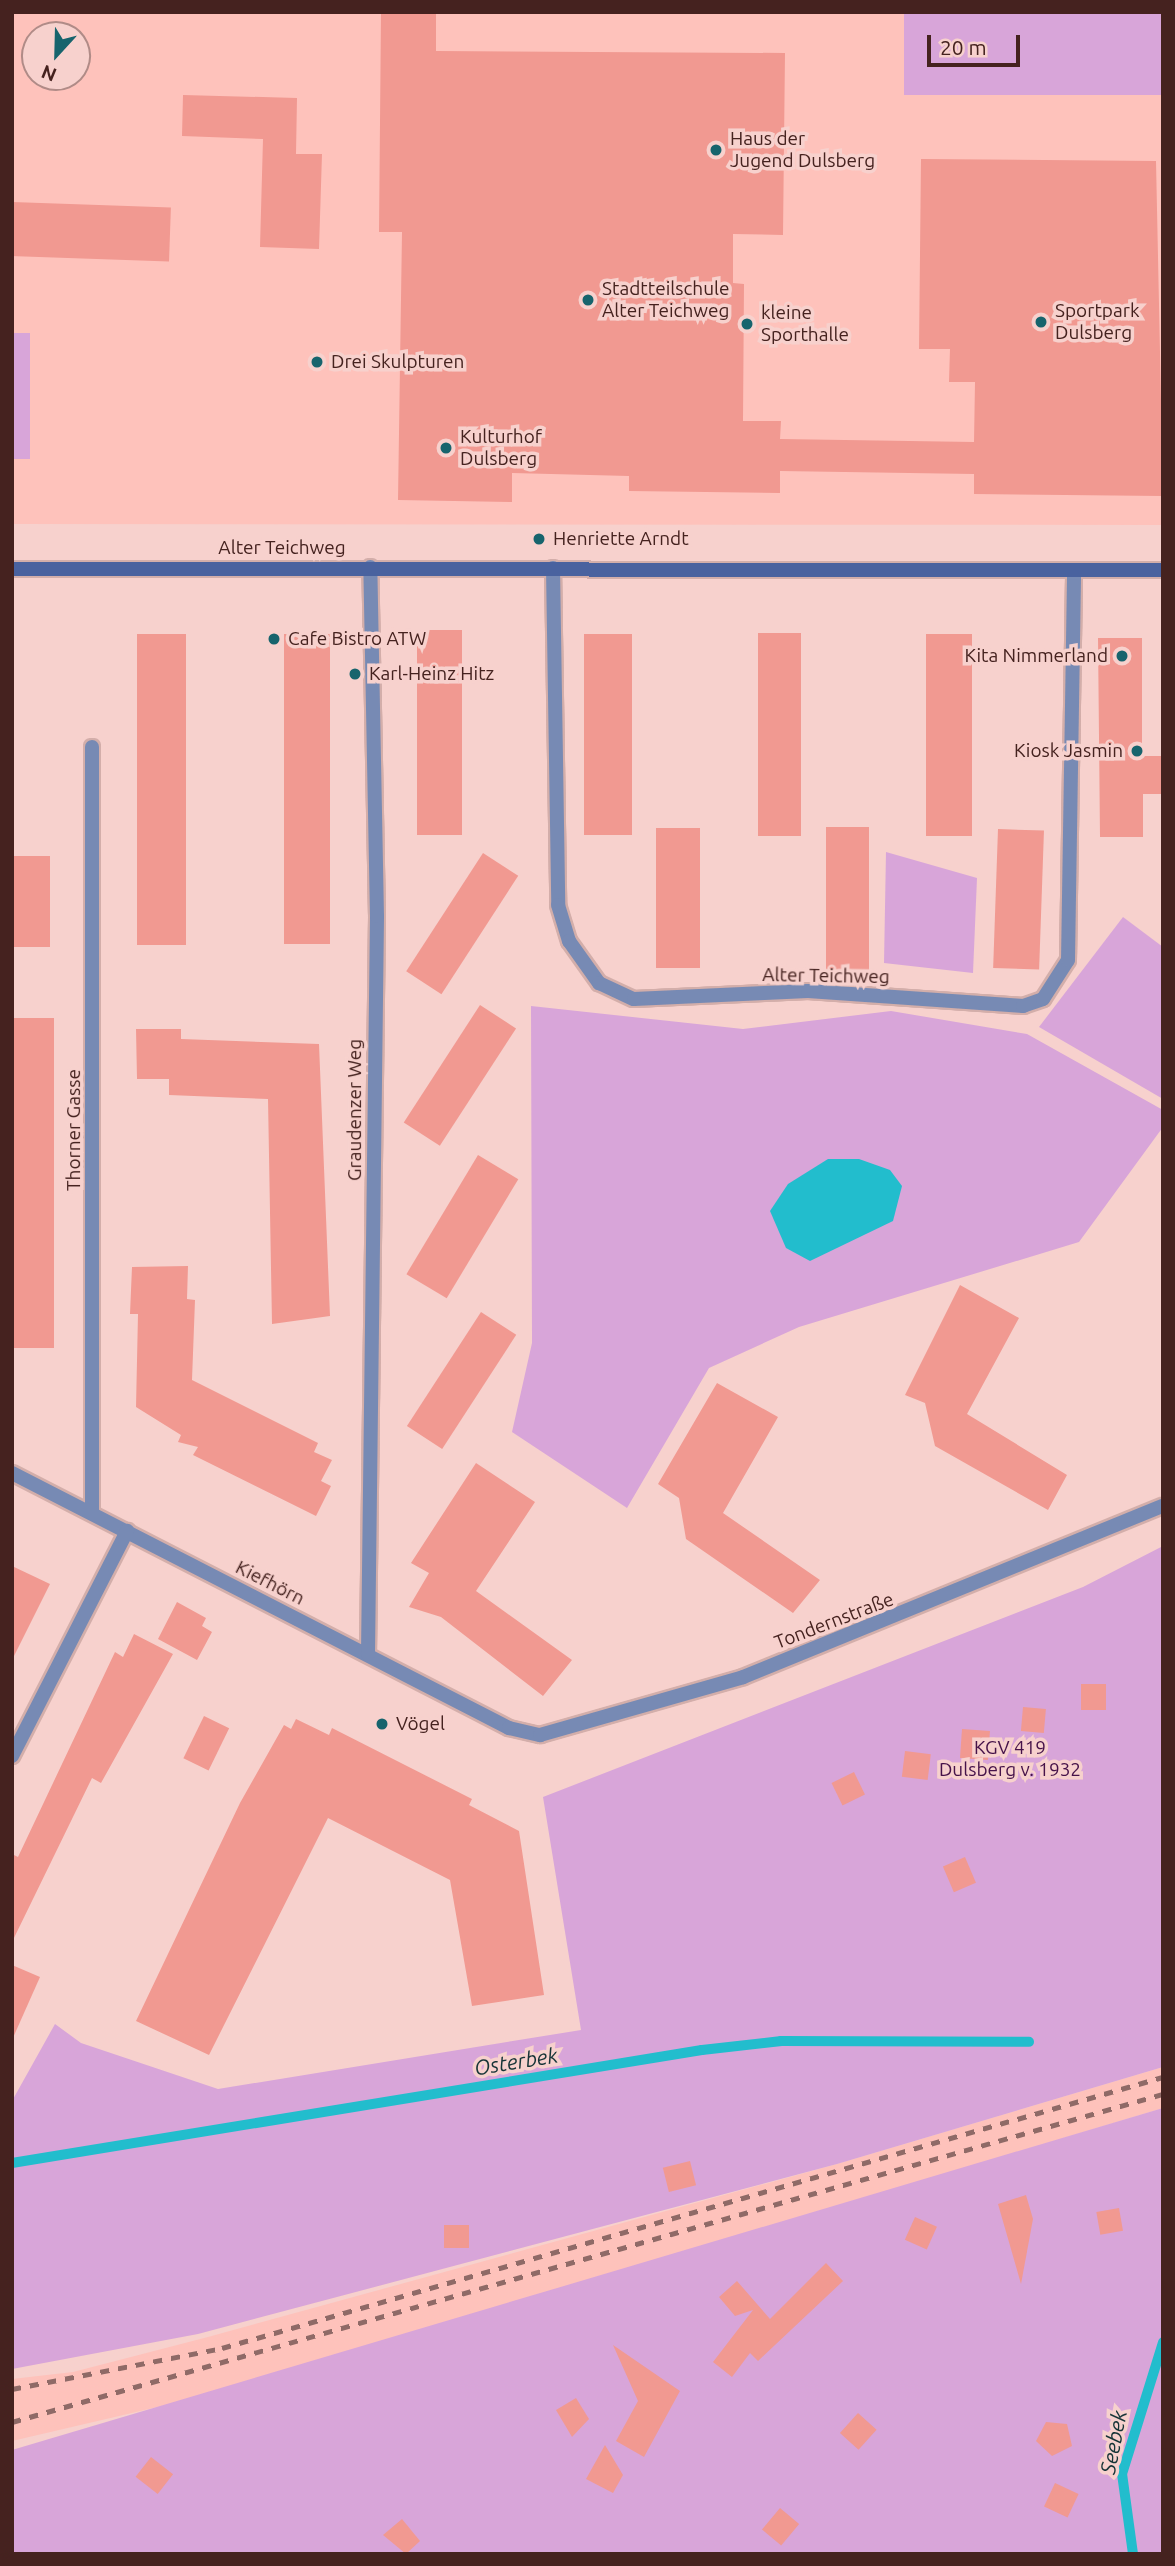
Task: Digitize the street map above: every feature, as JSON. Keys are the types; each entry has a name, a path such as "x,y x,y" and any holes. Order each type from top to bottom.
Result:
{"street":[{"name":"Alter Teichweg","path":"12,569 370,567 1163,570"},
{"name":"Graudenzer Weg","path":"368,1654 377,916 370,567"},
{"name":"Alter Teichweg","path":"553,568 558,905 569,942 599,983 634,999 808,991 1023,1006 1043,999 1069,960 1074,570"},
{"name":"Thorner Gasse","path":"92,747 92,1513"},
{"name":"Kiefhörn","path":"12,1473 509,1728"},
{"name":"Tondernstraße","path":"509,1728 540,1735 743,1677 1163,1506"},
{"path":"13,1751 127,1531"}],"shaded area":[{"name":"Stadtteilschule Alter Teichweg","path":"12,12 1163,12 1163,525 12,524"},
{"path":"1163,2067 1163,2108 243,2387 12,2441 12,2379 73,2372 208,2337 837,2164"}],"green space":[{"path":"904,12 1163,12 1163,95 904,95"},
{"path":"12,333 30,333 30,459 12,459"},
{"path":"886,852 977,878 973,973 884,963"},
{"path":"1123,917 1163,947 1163,1099 1039,1027"},
{"path":"531,1006 743,1029 891,1011 1027,1034 1163,1110 1163,1127 1079,1242 799,1327 709,1368 627,1508 512,1432 532,1343"},
{"name":"KGV 419 Dulsberg v. 1932","path":"1163,1546 1163,2067 837,2164 198,2334 12,2369 12,2101 55,2024 81,2043 218,2089 581,2030 543,1797 1083,1587"},
{"path":"1163,2108 1163,2554 12,2554 12,2450"}],"water":[{"path":"828,1159 859,1159 890,1170 902,1186 893,1221 810,1261 786,1248 770,1211 788,1184"}],"building":[{"path":"381,12 436,12 436,51 785,53 783,235 733,234 733,283 744,284 743,421 781,421 780,439 974,442 975,382 949,382 950,349 919,349 921,159 1156,161 1163,496 974,494 974,474 780,471 780,493 629,491 629,476 512,473 512,502 398,500 402,232 379,232"},
{"path":"183,95 297,98 296,154 322,154 319,249 260,247 263,139 182,136"},
{"path":"12,202 171,208 169,262 12,256"},
{"path":"417,630 462,630 462,835 417,835"},
{"path":"758,633 801,633 801,836 758,836"},
{"path":"137,634 186,634 186,945 137,945"},
{"path":"284,634 330,634 330,944 284,944"},
{"path":"584,634 632,634 632,835 584,835"},
{"path":"926,634 972,634 972,836 926,836"},
{"path":"1098,638 1142,638 1142,756 1163,756 1163,794 1143,794 1143,837 1100,837"},
{"path":"826,827 869,827 869,970 826,970"},
{"path":"656,828 700,828 700,968 656,968"},
{"path":"998,829 1044,831 1039,970 993,968"},
{"path":"483,853 518,876 441,994 406,971"},
{"path":"12,856 50,856 50,947 12,947"},
{"path":"480,1005 516,1028 440,1146 404,1122"},
{"path":"12,1018 54,1018 54,1348 12,1348"},
{"path":"136,1029 181,1029 181,1039 319,1044 330,1316 272,1324 268,1099 169,1095 169,1079 137,1079"},
{"path":"478,1155 518,1179 447,1298 406,1274"},
{"path":"188,1266 187,1299 195,1300 192,1380 318,1443 314,1452 332,1460 321,1481 331,1486 316,1516 193,1455 198,1447 178,1442 181,1435 136,1407 138,1314 130,1314 132,1267"},
{"path":"960,1285 1019,1318 967,1414 1067,1475 1048,1510 935,1446 925,1403 905,1395"},
{"path":"481,1312 516,1335 442,1449 407,1426"},
{"path":"717,1383 778,1417 723,1513 820,1580 793,1613 686,1539 679,1498 658,1484"},
{"path":"476,1463 535,1502 476,1591 572,1660 543,1696 441,1617 409,1607 429,1573 411,1563"},
{"path":"12,1566 50,1584 12,1660"},
{"path":"177,1602 206,1618 202,1626 212,1632 197,1660 158,1639"},
{"path":"134,1634 173,1654 101,1783 92,1778 12,1942 12,1854 18,1857 115,1652 123,1657"},
{"path":"1081,1684 1106,1684 1106,1710 1081,1710"},
{"path":"1023,1707 1046,1709 1044,1733 1021,1731"},
{"path":"204,1716 229,1728 209,1771 183,1758"},
{"path":"296,1719 329,1735 332,1728 472,1799 469,1805 519,1831 544,1995 472,2006 450,1880 328,1818 209,2055 136,2021 240,1803 284,1725 291,1729"},
{"path":"962,1729 990,1731 988,1760 960,1758"},
{"path":"905,1751 931,1754 928,1780 902,1777"},
{"path":"854,1772 865,1794 842,1805 832,1783"},
{"path":"965,1857 976,1883 954,1892 943,1866"},
{"path":"12,1965 40,1977 12,2040"},
{"path":"690,2161 696,2185 669,2192 663,2168"},
{"path":"1026,2195 1033,2219 1021,2284 998,2204"},
{"path":"1119,2208 1123,2231 1100,2235 1096,2212"},
{"path":"915,2217 937,2227 927,2250 905,2240"},
{"path":"444,2225 469,2225 469,2248 444,2248"},
{"path":"826,2263 843,2281 758,2361 750,2353 732,2377 713,2362 753,2310 735,2316 719,2297 737,2281 770,2319"},
{"path":"613,2345 680,2391 644,2457 616,2441 638,2401"},
{"path":"576,2398 589,2419 572,2437 556,2410"},
{"path":"858,2413 877,2430 859,2450 840,2433"},
{"path":"1046,2422 1067,2424 1072,2446 1052,2456 1036,2441"},
{"path":"605,2445 623,2475 613,2493 586,2479"},
{"path":"151,2457 173,2474 158,2494 136,2477"},
{"path":"1055,2483 1079,2494 1068,2518 1044,2507"},
{"path":"780,2508 799,2524 781,2546 762,2529"},
{"path":"402,2519 420,2541 406,2554 383,2535"}],"waterway":[{"name":"Osterbek","path":"12,2163 702,2050 781,2041 1029,2042"},
{"name":"Seebek","path":"1133,2554 1122,2474 1163,2342"}],"railway":[{"path":"12,2389 222,2348 1163,2077"},
{"path":"12,2422 1163,2094"}],"place":[{"name":"Haus der Jugend Dulsberg","path":"716,150"},
{"name":"Stadtteilschule Alter Teichweg","path":"588,300"},
{"name":"Sportpark Dulsberg","path":"1041,322"},
{"name":"kleine Sporthalle","path":"747,324"},
{"name":"Drei Skulpturen","path":"317,362"},
{"name":"Kulturhof Dulsberg","path":"446,448"},
{"name":"Henriette Arndt","path":"539,539"},
{"name":"Cafe Bistro ATW","path":"274,639"},
{"name":"Kita Nimmerland","path":"1122,656"},
{"name":"Karl-Heinz Hitz","path":"355,674"},
{"name":"Kiosk Jasmin","path":"1137,751"},
{"name":"Vögel","path":"382,1724"}]}
